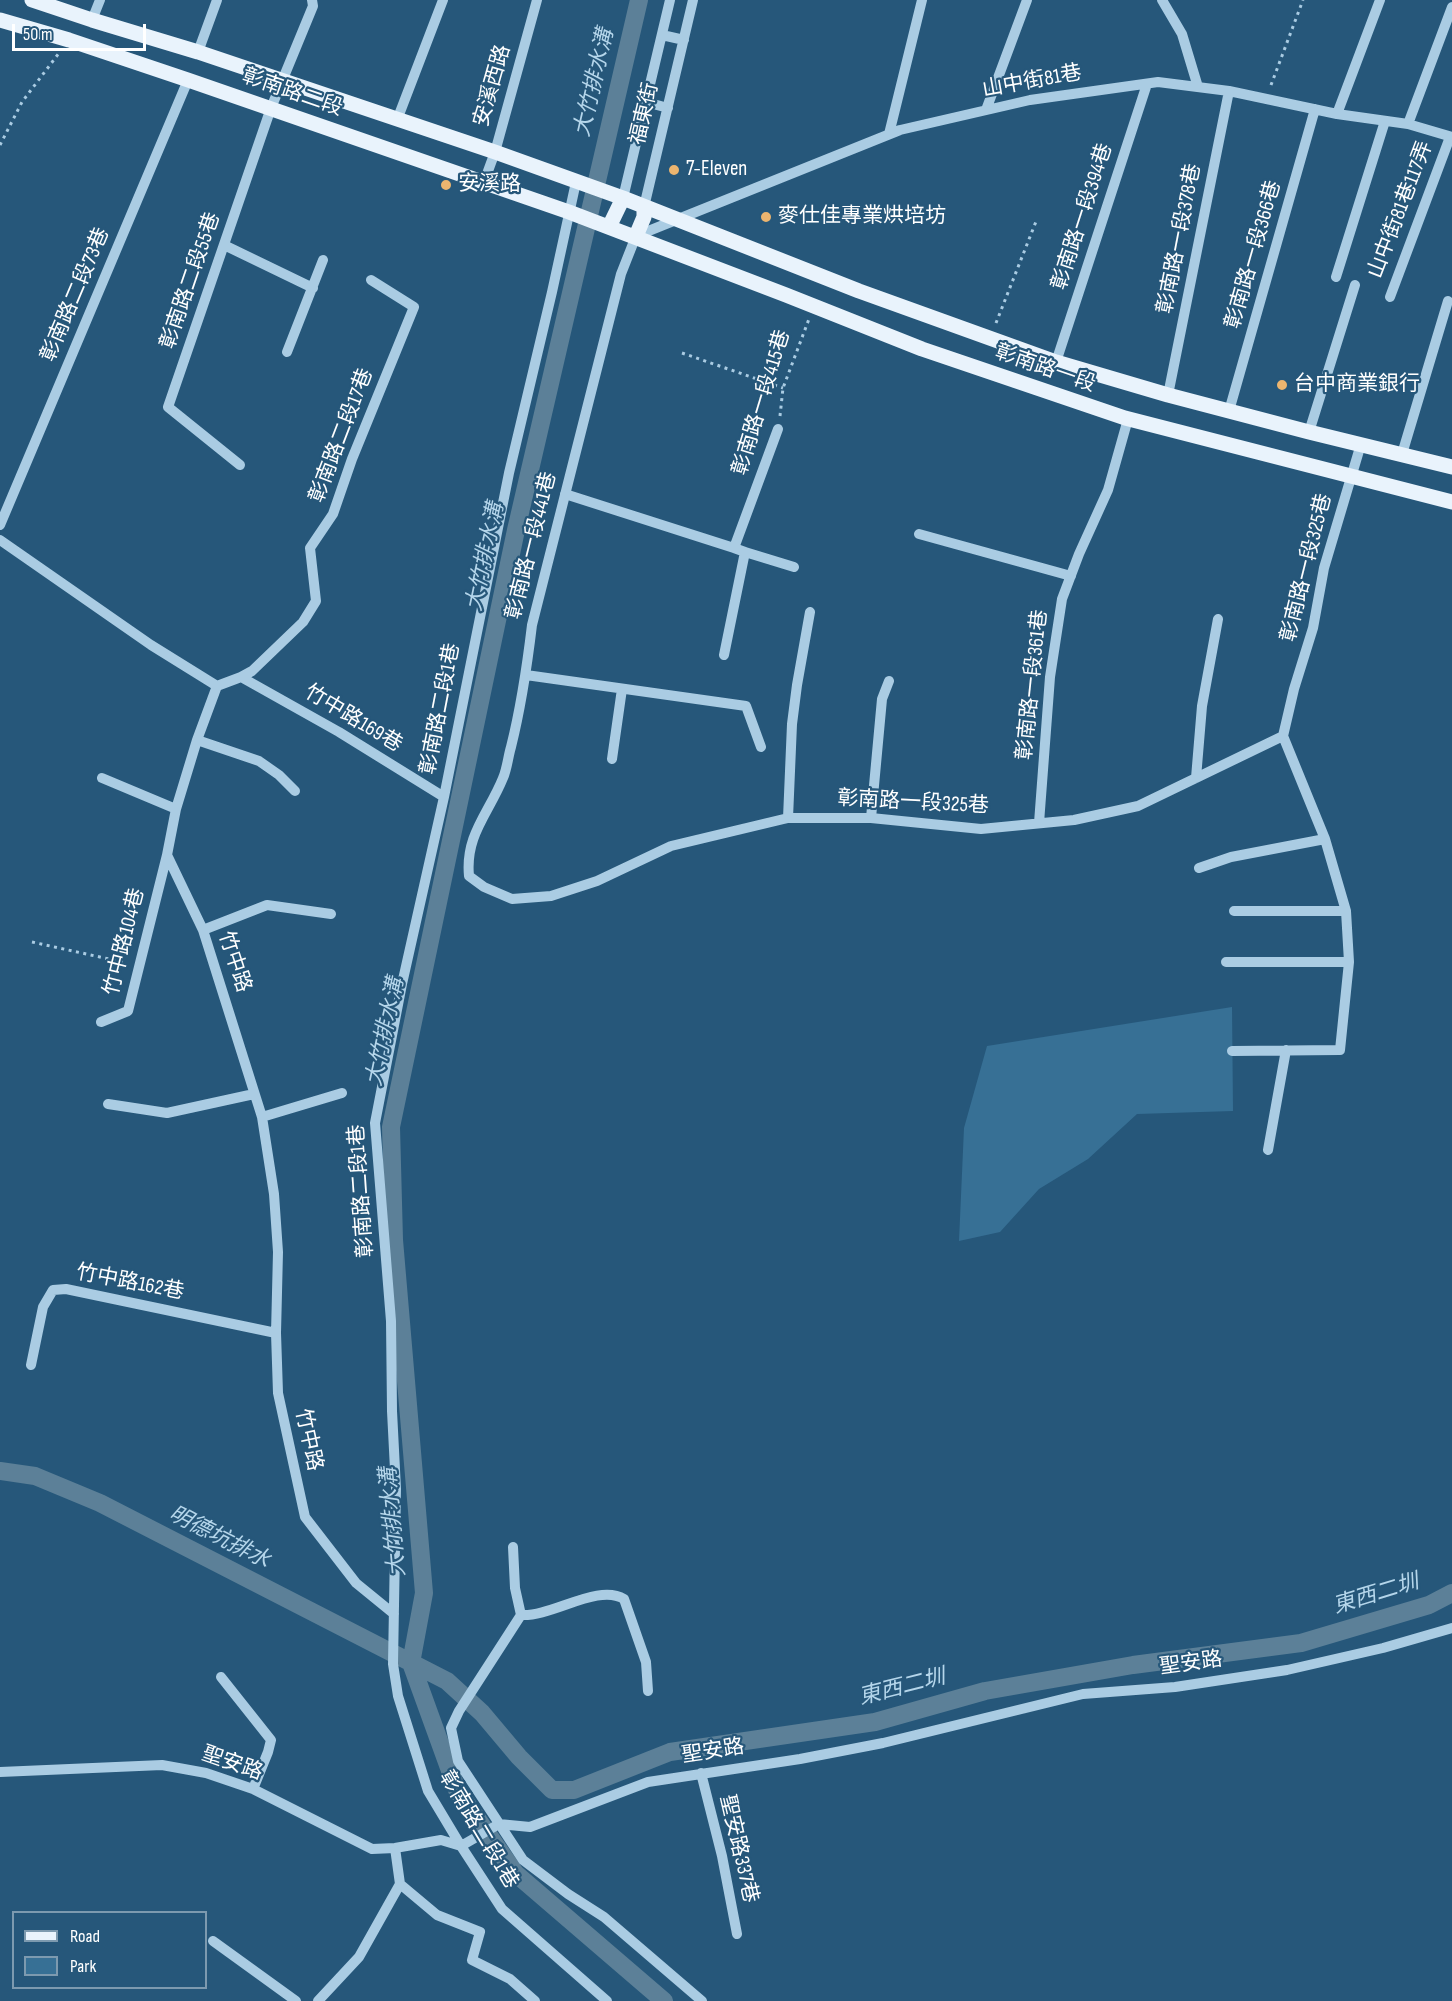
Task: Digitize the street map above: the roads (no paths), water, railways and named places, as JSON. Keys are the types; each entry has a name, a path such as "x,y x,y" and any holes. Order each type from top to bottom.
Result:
{"main road":[{"name":"彰南路二段","path":"32,0 198,52 495,152 623,198"},
{"name":"彰南路二段","path":"0,20 69,40 271,108 609,227"},
{"name":"彰南路一段","path":"623,198 860,291 1056,362 1168,395 1452,467"},
{"path":"609,227 623,198"},
{"name":"福東街","path":"636,236 644,217 644,207"},
{"name":"彰南路一段","path":"609,227 922,349 1128,419 1452,502"}],"street":[{"path":"92,20 100,0"},
{"path":"198,52 217,0"},
{"name":"彰南路二段55巷","path":"240,465 168,407 271,108 313,6 312,0"},
{"path":"397,120 443,0"},
{"name":"安溪西路","path":"484,182 495,152 537,0"},
{"name":"福東街","path":"623,198 670,0"},
{"name":"福東街","path":"644,207 693,0"},
{"path":"889,134 922,0"},
{"path":"986,110 1027,0"},
{"path":"1337,114 1380,0"},
{"path":"1166,2 1182,34 1198,87"},
{"path":"1408,124 1452,7"},
{"path":"662,35 684,40"},
{"name":"彰南路二段73巷","path":"0,525 188,80"},
{"name":"山中街81巷","path":"636,236 900,130 1030,100 1158,82 1230,91 1337,114 1408,124 1451,137"},
{"name":"彰南路一段394巷","path":"1056,362 1147,84"},
{"name":"彰南路一段378巷","path":"1168,395 1230,91"},
{"path":"646,102 668,108"},
{"name":"彰南路一段366巷","path":"1229,411 1316,109"},
{"path":"1336,277 1385,121"},
{"name":"山中街81巷117弄","path":"1390,297 1451,137"},
{"name":"彰南路二段1巷","path":"576,182 510,473 444,797 402,984 375,1123 391,1321 396,1489 393,1664 398,1696 428,1791 502,1909 607,2001"},
{"name":"彰南路一段441巷","path":"468,864 476,828 503,778 517,723 532,625 621,274 636,236"},
{"path":"224,245 313,288"},
{"path":"287,352 323,260"},
{"name":"彰南路二段17巷","path":"216,686 252,671 303,622 316,601 310,548 333,514 352,459 414,307 371,280"},
{"path":"1309,432 1355,285"},
{"path":"1402,454 1448,301"},
{"name":"彰南路一段361巷","path":"1039,823 1050,677 1062,599 1108,490 1128,419"},
{"name":"彰南路一段415巷","path":"734,548 778,429"},
{"name":"彰南路一段325巷","path":"468,864 469,876 484,887 512,899 551,896 597,881 671,846 788,818 871,818 981,829 1074,820 1138,806 1283,736 1294,689 1313,628 1324,568 1361,444"},
{"path":"565,494 794,567"},
{"path":"919,534 1071,576"},
{"path":"0,540 150,645 216,686 176,809 167,855"},
{"path":"724,655 745,552"},
{"path":"788,818 792,724 810,612"},
{"path":"1196,778 1202,706 1218,620"},
{"path":"526,675 746,706 761,747"},
{"name":"竹中路169巷","path":"241,677 339,732 444,797"},
{"path":"871,818 882,699 889,681"},
{"path":"612,759 622,689"},
{"path":"1232,1051 1340,1050 1349,962 1346,911 1325,839 1283,736"},
{"path":"197,740 260,761 295,790"},
{"path":"102,778 176,809"},
{"path":"1199,868 1231,858 1325,839"},
{"name":"竹中路","path":"167,855 203,930 262,1117 274,1194 277,1240 278,1394 305,1517 356,1583 394,1614"},
{"name":"竹中路104巷","path":"101,1022 128,1011 167,855"},
{"path":"203,930 267,905 331,914"},
{"path":"1234,911 1346,911"},
{"path":"1226,962 1349,962"},
{"path":"1268,1150 1286,1050"},
{"path":"262,1117 342,1093"},
{"path":"108,1104 166,1113 254,1094"},
{"name":"竹中路162巷","path":"31,1365 43,1307 53,1290 66,1289 276,1333"},
{"path":"513,1547 515,1588 521,1615 459,1710 451,1728 458,1761 523,1860 568,1894 604,1917 702,2001"},
{"path":"521,1615 534,1616 595,1596 617,1595 624,1599 646,1662 648,1691"},
{"name":"聖安路","path":"499,1824 530,1827 648,1782 800,1759 883,1743 1083,1694 1175,1687 1287,1670 1383,1648 1452,1628"},
{"path":"221,1677 271,1740 253,1789"},
{"name":"聖安路","path":"0,1773 162,1766 206,1773 253,1789 372,1850 441,1840 461,1846"},
{"name":"聖安路337巷","path":"701,1773 722,1857 737,1934"},
{"path":"461,1846 499,1824"},
{"path":"318,2001 359,1957 400,1884 395,1848"},
{"path":"400,1884 437,1915 480,1932 472,1960 510,1979 535,2001"},
{"path":"213,1941 296,2001"}],"waterway":[{"name":"大竹排水溝","path":"639,0 516,530 391,1127 394,1240 424,1593 411,1663 457,1790 515,1873 664,2001"},
{"name":"東西二圳","path":"0,1471 35,1476 100,1503 447,1681 482,1713 519,1757 552,1790 574,1790 670,1752 875,1722 985,1691 1133,1665 1301,1643 1429,1605 1452,1593"}],"place":[{"name":"7-Eleven","path":"674,170"},
{"name":"安溪路","path":"446,185"},
{"name":"麥仕佳專業烘培坊","path":"766,217"},
{"name":"台中商業銀行","path":"1282,385"}],"water label":[{"name":"明德坑排水","path":"219,1538"}]}
